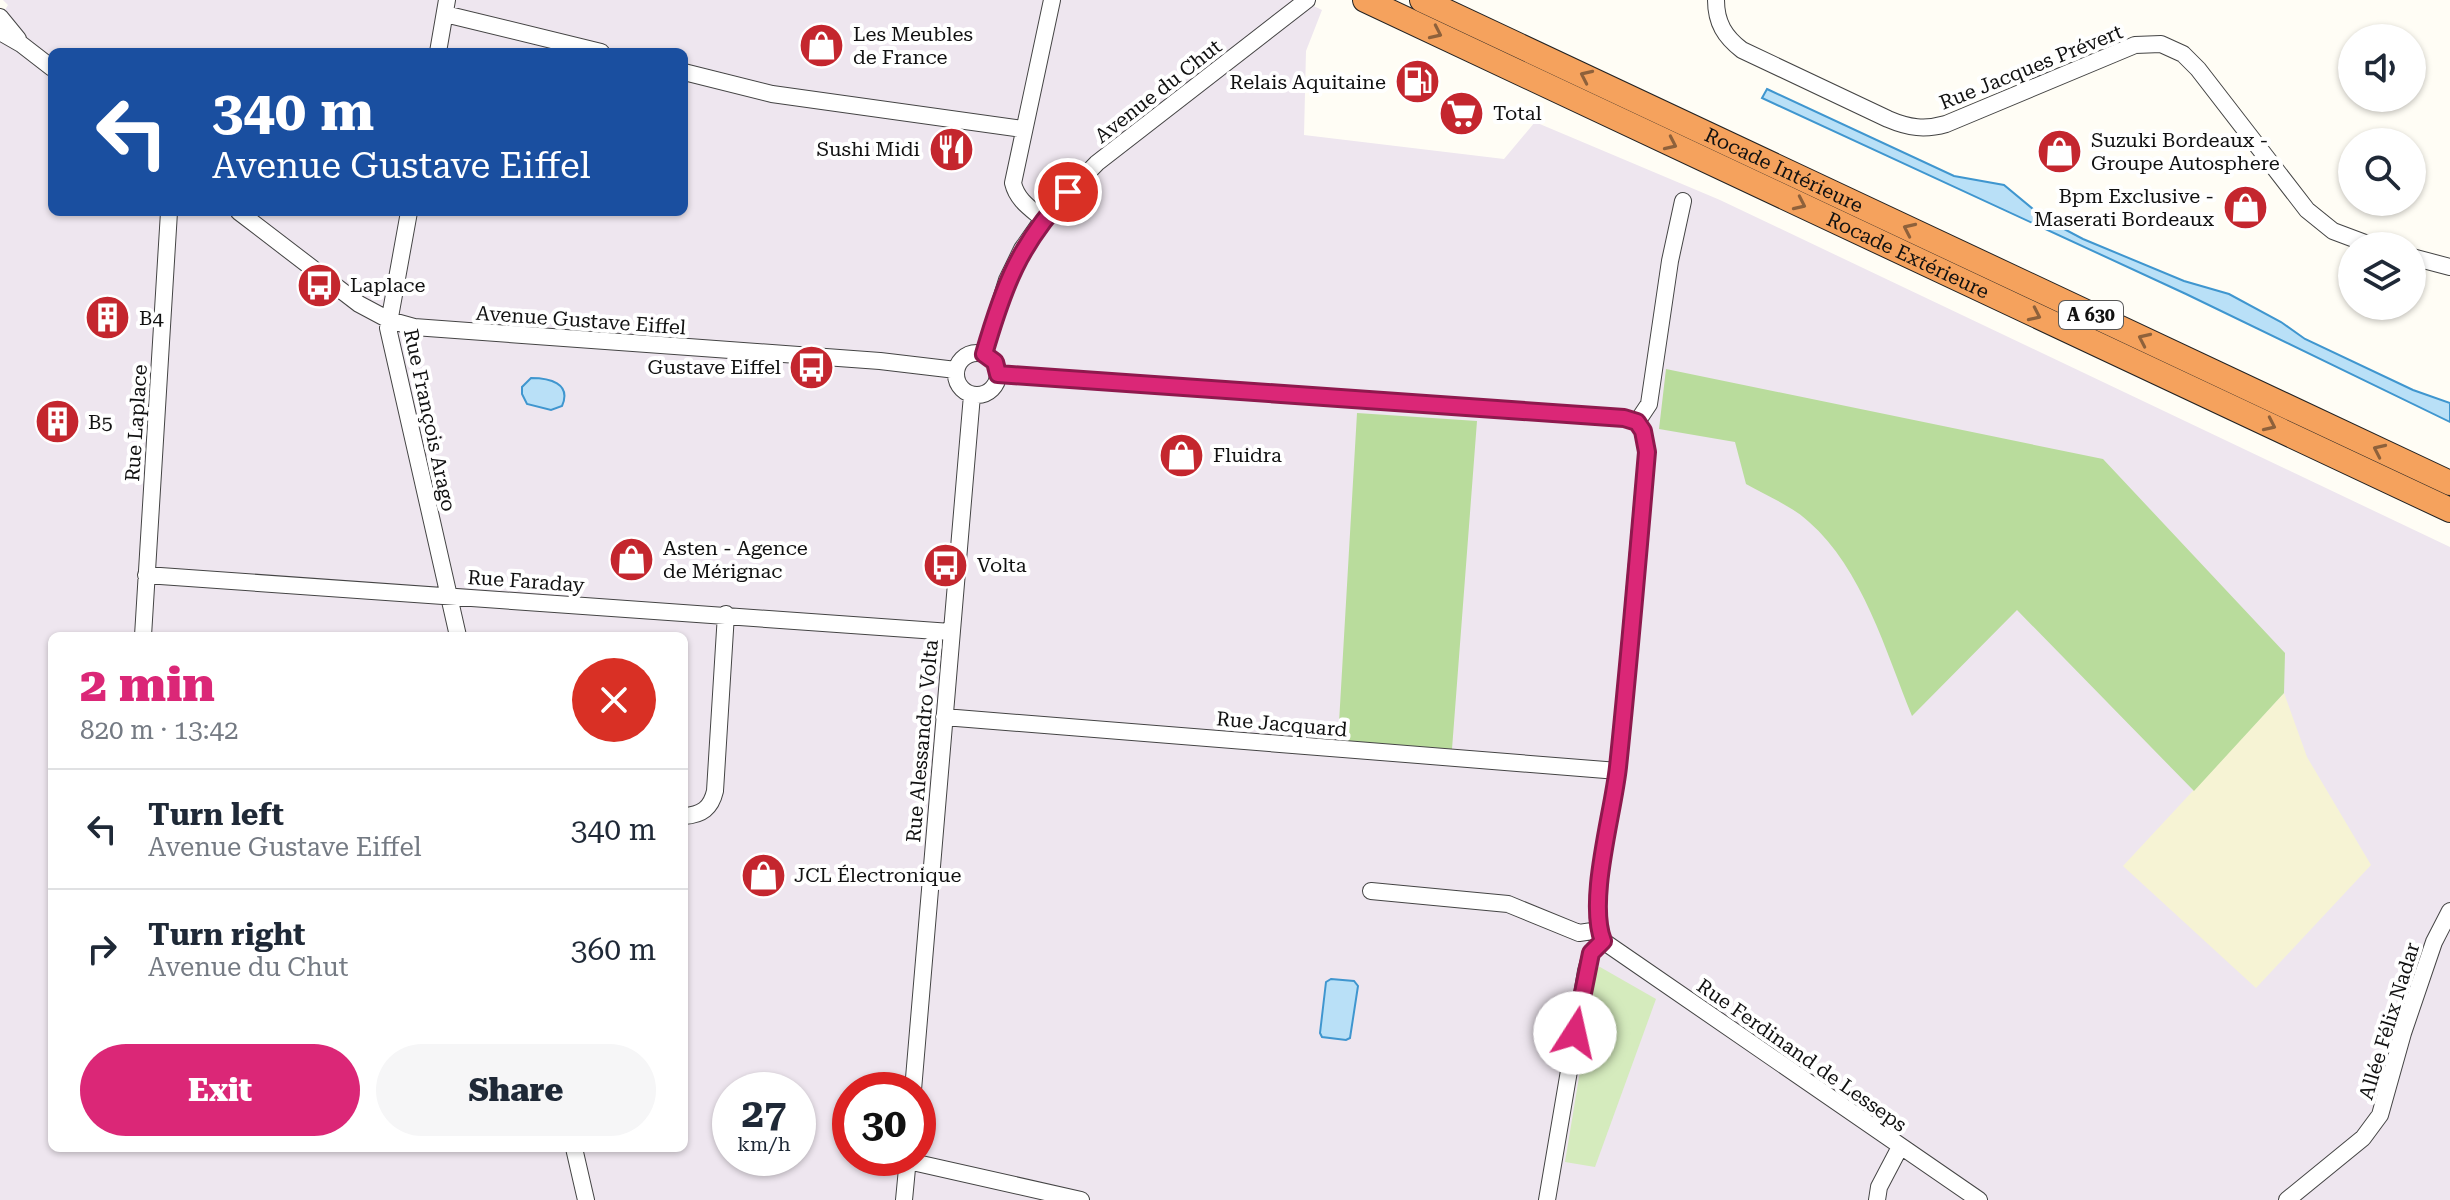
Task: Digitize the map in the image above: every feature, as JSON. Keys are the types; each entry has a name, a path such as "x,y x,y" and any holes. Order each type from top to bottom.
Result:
{"highway":[{"name":"Rocade Extérieure","path":"1365,0 2450,510"},
{"name":"Rocade Intérieure","path":"1422,0 2450,483"},
{"path":"2392,483 2407,504 2450,526"}],"street":[{"path":"1043,219 1019,198 1013,183 1052,0"},
{"name":"Rue Jacques Prévert","path":"1716,0 1721,26 1742,50 1912,128 1946,124 2135,45 2161,44 2173,48 2198,69 2307,210 2338,233"},
{"name":"Avenue du Chut","path":"984,354 1007,280 1022,249 1043,219 1097,163 1304,2"},
{"path":"439,48 446,7 587,48"},
{"path":"0,17 21,44"},
{"path":"0,32 48,65"},
{"path":"688,73 772,94 1023,129"},
{"path":"1637,422 1649,404 1670,261 1683,201"},
{"name":"Rue Laplace","path":"143,632 169,216"},
{"name":"Avenue Gustave Eiffel","path":"244,216 359,304 389,320 423,329 880,361 956,370"},
{"name":"Rue François Arago","path":"408,216 389,320 389,336 457,632"},
{"path":"2426,261 2450,267"},
{"path":"977,352 984,354 995,362 998,374 990,391 972,395 957,383 956,370 963,357 977,352"},
{"path":"998,374 1624,418 1637,422 1643,431 1647,452 1618,771 1597,907 1601,936 1591,953 1586,971 1547,1200"},
{"name":"Rue Alessandro Volta","path":"914,1072 972,395"},
{"name":"Rue Faraday","path":"146,575 951,632"},
{"path":"688,815 703,812 713,800 715,791 726,614"},
{"name":"Rue Jacquard","path":"944,717 1618,771"},
{"path":"1371,891 1508,904 1579,933 1601,936"},
{"name":"Allée Félix Nadar","path":"2287,1200 2363,1138 2380,1115 2403,1033 2434,942 2450,911"},
{"name":"Rue Ferdinand de Lesseps","path":"1601,936 1979,1200"},
{"path":"1877,1200 1879,1187 1900,1147"},
{"path":"575,1152 586,1200"},
{"path":"936,1166 1081,1200"},
{"path":"904,1200 906,1176"}],"shaded area":[{"path":"3,0 1301,0 1322,10 1306,51 1304,135 1504,159 1535,122 1720,200 2450,547 2450,1200 0,1200 0,18 8,5"},
{"path":"2284,693 2307,757 2371,865 2256,988 2123,866"}],"green space":[{"path":"1666,369 2103,459 2285,653 2284,693 2194,791 2017,610 1912,716 1871,612 1828,541 1795,511 1746,484 1735,442 1659,429"},
{"path":"1357,413 1477,421 1452,749 1338,740"},
{"path":"1597,968 1656,999 1595,1167 1565,1162"}],"water":[{"path":"1767,89 1954,176 2004,185 2045,219 2083,239 2184,281 2229,294 2281,322 2305,339 2413,390 2450,403 2450,422 2186,294 1762,98"},
{"path":"531,378 557,383 564,392 562,406 551,410 527,404 522,387"},
{"path":"1331,979 1354,981 1358,986 1350,1038 1346,1040 1322,1037 1320,1033 1326,982"}],"place":[{"name":"Les Meubles de France","path":"822,45"},
{"name":"Relais Aquitaine","path":"1417,82"},
{"name":"Total","path":"1462,113"},
{"name":"Sushi Midi","path":"951,149"},
{"name":"Suzuki Bordeaux - Groupe Autosphere","path":"2060,152"},
{"name":"Bpm Exclusive - Maserati Bordeaux","path":"2245,208"},
{"name":"Laplace","path":"319,285"},
{"name":"B4","path":"108,318"},
{"name":"Gustave Eiffel","path":"812,367"},
{"name":"B5","path":"57,422"},
{"name":"Fluidra","path":"1182,455"},
{"name":"Asten - Agence de Mérignac","path":"632,560"},
{"name":"Volta","path":"946,565"},
{"name":"JCL Électronique","path":"763,875"}],"route":[{"path":"1068,192 1043,219 1022,249 1007,280 984,354 995,362 998,374 1624,418 1637,422 1643,431 1647,452 1618,771 1597,907 1603,941 1591,953 1575,1033"}]}
